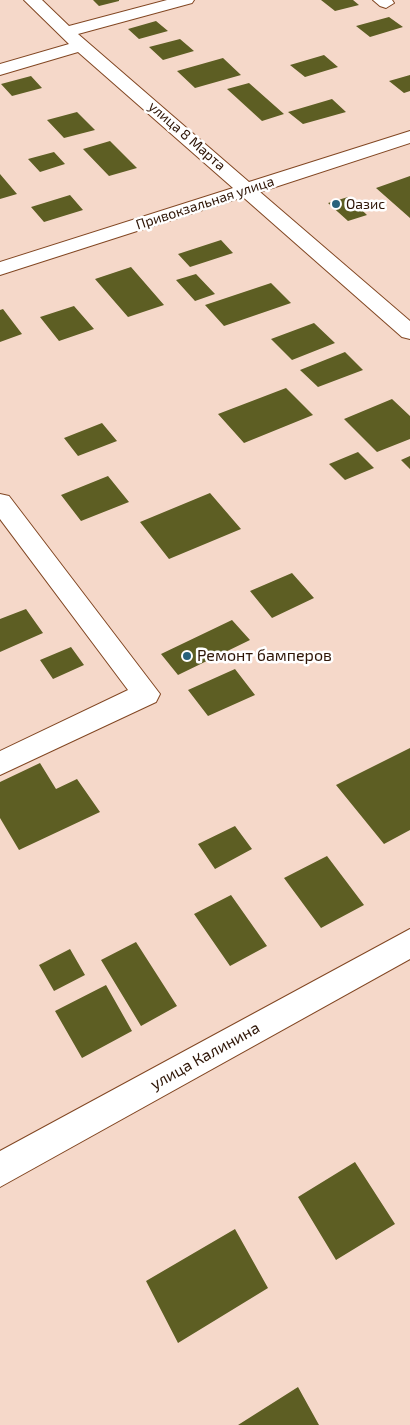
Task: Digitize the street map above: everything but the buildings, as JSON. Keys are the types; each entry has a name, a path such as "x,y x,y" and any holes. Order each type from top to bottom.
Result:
{"street":[{"name":"улица 8 Марта","path":"32,0 81,46 248,189 410,332"},
{"path":"66,32 186,0"},
{"path":"0,70 81,46"},
{"name":"Привокзальная улица","path":"0,269 410,137"},
{"path":"0,502 146,694 0,764"},
{"name":"улица Калинина","path":"0,1170 410,943"}],"place":[{"name":"Оазис","path":"336,204"},
{"name":"Ремонт бамперов","path":"187,656"}]}
